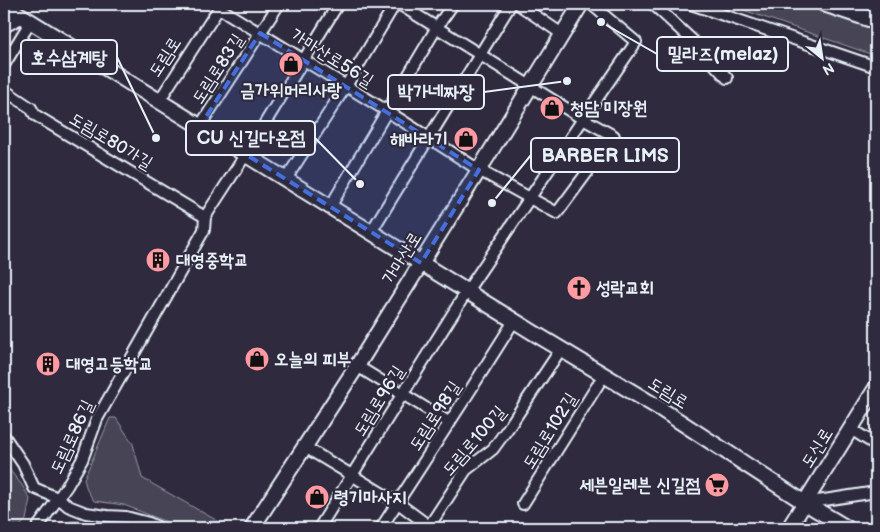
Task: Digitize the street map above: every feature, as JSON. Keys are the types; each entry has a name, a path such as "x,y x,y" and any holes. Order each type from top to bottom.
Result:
{"main road":[{"name":"가마산로","path":"254,528 581,4"},
{"path":"824,4 876,21"},
{"name":"도림로","path":"4,5 514,321 659,408 805,503 847,528"},
{"name":"도신로","path":"789,528 876,388"}],"street":[{"name":"도림로83길","path":"200,126 279,4"},
{"name":"도림로86길","path":"37,528 60,499 82,460 97,419 204,230 205,217 338,4"},
{"path":"286,179 346,86 395,4"},
{"path":"399,4 583,119 614,136 557,213 479,170"},
{"path":"330,206 437,27 453,4"},
{"path":"370,232 511,4"},
{"path":"518,4 562,34"},
{"path":"467,291 636,42 591,4"},
{"path":"653,4 693,41 727,78"},
{"path":"691,4 876,67"},
{"name":"가마산로56길","path":"218,8 387,111 479,170"},
{"name":"도림로","path":"159,101 218,8"},
{"path":"4,27 27,19"},
{"path":"4,65 27,19"},
{"name":"도림로80가길","path":"4,90 30,108 35,115 205,217"},
{"name":"도림로96길","path":"319,528 467,291"},
{"name":"도림로98길","path":"381,528 514,321"},
{"name":"도림로100길","path":"429,527 466,470 493,449 512,424 561,349"},
{"path":"356,366 450,423"},
{"name":"도림로102길","path":"523,504 604,375"},
{"path":"851,429 876,444"},
{"path":"4,436 23,464 34,488 86,513 126,517 160,528"},
{"path":"305,447 398,504 429,527"},
{"path":"805,503 876,492"}],"highlighted area":[{"path":"260,33 479,170 421,263 200,126"}],"shaded area":[{"path":"726,4 876,4 876,56"},
{"path":"110,418 116,418 133,444 142,478 223,524 225,527 182,528 124,505 94,501 87,490 84,479"},
{"path":"4,463 22,485 30,499 26,520 18,528 4,528"},
{"path":"72,521 125,523 143,528 55,528"}],"place":[{"name":"밀라즈(melaz)","path":"601,22"},
{"name":"금가위머리사랑","path":"291,64"},
{"name":"박가네짜장","path":"567,81"},
{"name":"청담 미장원","path":"552,108"},
{"name":"호수삼계탕","path":"156,138"},
{"name":"해바라기","path":"466,139"},
{"name":"CU 신길다온점","path":"360,184"},
{"name":"BARBER LIMS","path":"492,203"},
{"name":"대영중학교","path":"158,260"},
{"name":"성락교회","path":"579,288"},
{"name":"오늘의 피부","path":"257,359"},
{"name":"대영고등학교","path":"48,364"},
{"name":"세븐일레븐 신길점","path":"717,485"},
{"name":"령기마사지","path":"317,497"}]}
